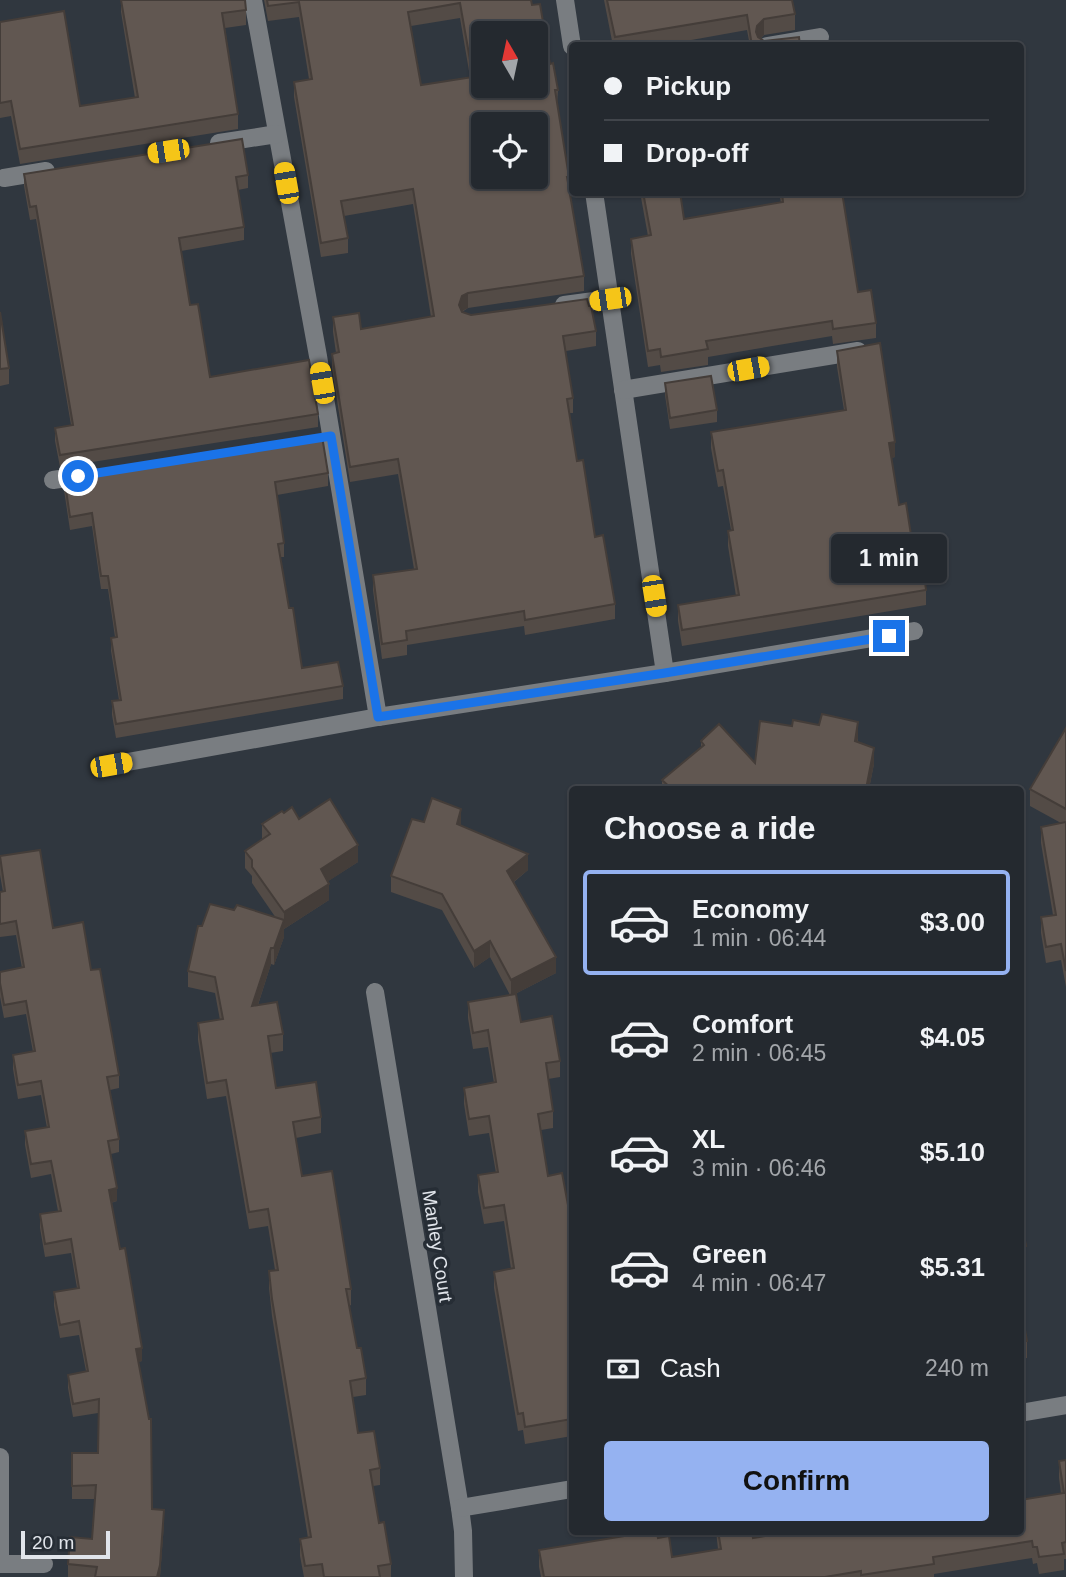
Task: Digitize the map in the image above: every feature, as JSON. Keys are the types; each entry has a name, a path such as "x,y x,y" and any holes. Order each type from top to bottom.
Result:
{"street":[{"path":"253,0 325,437 378,717"},
{"path":"565,0 571,42"},
{"path":"791,42 820,37"},
{"path":"195,147 277,134"},
{"path":"4,178 58,169"},
{"path":"595,196 665,673"},
{"path":"546,308 610,299"},
{"path":"623,390 874,349"},
{"path":"53,480 106,472"},
{"path":"111,765 378,717 914,631"},
{"name":"Manley Court","path":"375,992 460,1508 464,1577"},
{"path":"1024,1412 1066,1405"},
{"path":"0,1457 0,1562 44,1564"},
{"path":"460,1508 569,1490"}],"building":[{"path":"121,0 245,0 246,10 222,13 238,114 20,149 11,101 0,103 0,22 64,11 80,106 138,97"},
{"path":"267,0 531,0 532,5 540,4 543,21 471,21 471,66 460,3 408,12 421,85 471,77 471,98 548,98 548,52 550,64 553,63 569,177 569,196 584,276 468,293 462,296 459,305 462,312 471,315 587,299 591,306 596,331 563,336 573,398 567,399 577,461 583,460 595,537 603,535 615,604 525,620 524,611 406,631 407,640 382,644 373,575 417,569 398,459 350,467 332,354 339,352 333,317 359,313 361,329 434,316 413,189 341,201 348,238 321,243 294,82 312,79 299,2 268,6"},
{"path":"607,0 792,0 795,14 764,19 757,26 756,32 764,41 799,37 800,42 751,42 747,15 615,37"},
{"path":"242,139 248,175 236,177 244,227 179,238 190,305 198,304 210,377 309,360 318,414 60,455 55,428 73,425 36,206 30,207 24,174"},
{"path":"644,196 681,196 684,219 783,202 782,196 843,196 858,292 871,290 876,323 833,329 832,321 706,341 708,349 661,357 660,349 648,351 631,239 651,235"},
{"path":"0,312 9,368 0,369"},
{"path":"880,343 895,442 889,443 899,505 906,503 916,567 923,566 926,590 682,630 678,605 739,595 728,531 733,530 723,470 718,471 711,432 846,410 837,351"},
{"path":"711,376 717,410 670,418 665,383"},
{"path":"322,436 328,473 275,482 284,543 278,544 289,608 293,608 302,668 338,662 343,686 116,724 112,701 121,700 111,638 117,637 108,576 101,576 92,513 70,517 64,476"},
{"path":"822,714 858,722 855,741 874,748 867,786 669,786 662,780 704,745 701,741 719,724 755,763 760,721 792,726 793,720 819,725"},
{"path":"1066,728 1066,809 1030,789"},
{"path":"432,798 461,809 457,824 528,854 507,871 556,957 511,980 490,941 474,951 442,894 391,876 412,819 424,822"},
{"path":"330,799 358,845 321,869 329,884 284,912 252,867 252,860 245,851 270,834 262,824 282,811 284,813 292,807 299,819"},
{"path":"1066,822 1066,971 1061,944 1046,947 1041,917 1056,915 1041,827"},
{"path":"40,850 53,928 83,922 91,970 100,969 119,1075 107,1077 119,1139 108,1141 117,1188 109,1190 120,1249 125,1248 142,1348 136,1349 151,1419 152,1509 164,1510 157,1577 95,1577 97,1567 68,1564 70,1537 92,1539 96,1485 72,1486 72,1453 98,1453 99,1399 73,1404 68,1375 88,1371 79,1321 60,1325 54,1292 79,1288 71,1239 45,1244 40,1214 61,1211 51,1161 31,1164 25,1131 49,1127 41,1081 18,1085 13,1055 35,1051 26,1001 4,1005 0,983 0,972 24,967 16,921 0,924 0,892 5,891 0,856"},
{"path":"210,904 234,910 237,905 284,920 274,948 271,948 252,1006 277,1002 283,1034 268,1036 276,1088 316,1082 321,1117 293,1122 302,1176 332,1171 351,1289 346,1289 357,1348 361,1348 366,1378 350,1381 358,1433 374,1431 380,1468 370,1470 379,1523 384,1522 391,1564 378,1566 380,1577 324,1577 322,1564 305,1566 300,1539 311,1537 272,1299 269,1271 278,1270 268,1209 249,1212 226,1080 207,1083 198,1023 223,1019 215,977 188,971 198,926 202,926"},
{"path":"516,994 521,1022 552,1016 560,1061 546,1063 553,1111 538,1114 548,1176 562,1173 569,1205 569,1420 525,1427 523,1413 518,1414 494,1272 514,1268 504,1205 484,1208 478,1175 498,1172 489,1116 469,1119 464,1088 496,1082 488,1030 473,1033 468,1002"},
{"path":"1066,1460 1066,1542 1062,1543 1064,1554 1039,1557 1037,1547 1033,1547 1032,1541 933,1557 934,1564 861,1575 861,1571 825,1577 544,1577 539,1550 631,1535 658,1535 658,1538 669,1536 672,1557 721,1549 719,1535 753,1535 753,1538 772,1535 1024,1535 1024,1499 1064,1493 1059,1461"}],"route":[{"path":"78,476 331,436 378,717 889,636"}]}
